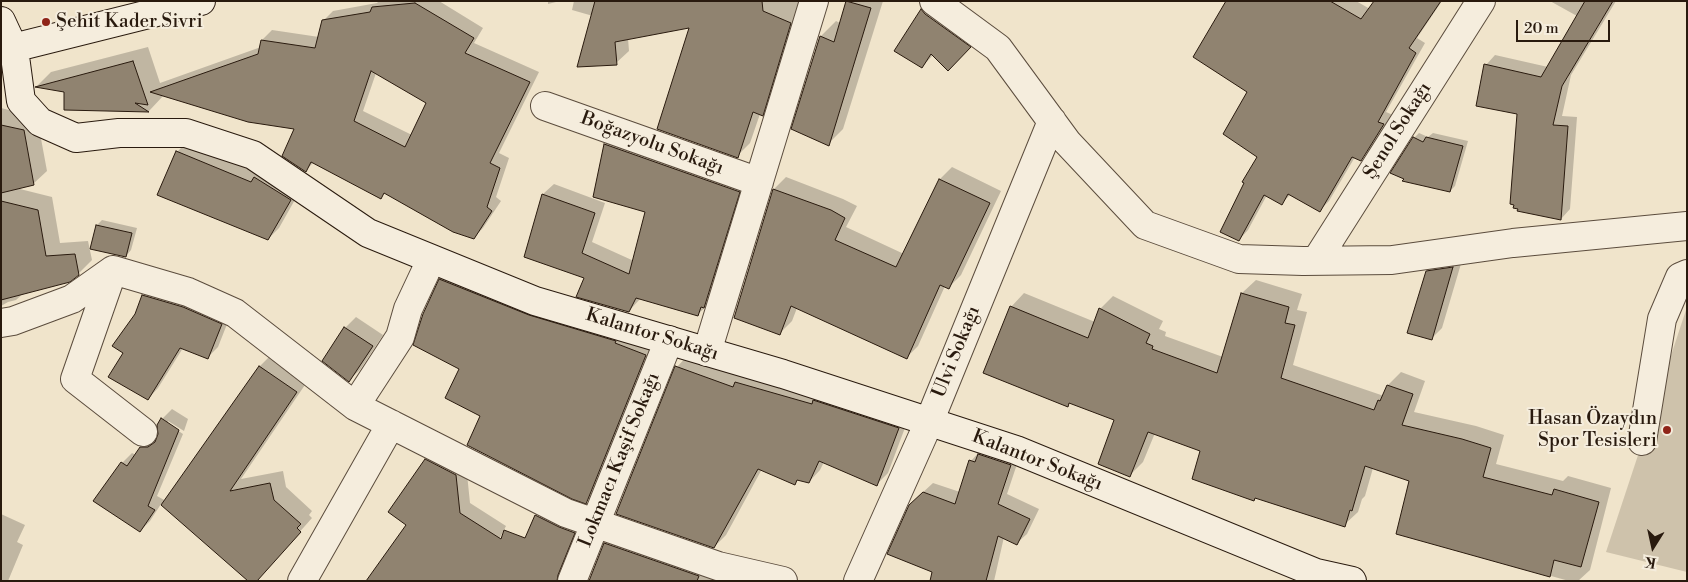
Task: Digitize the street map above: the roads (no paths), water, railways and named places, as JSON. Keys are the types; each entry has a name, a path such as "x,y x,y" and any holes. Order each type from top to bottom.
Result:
{"street":[{"path":"8,50 201,1"},
{"path":"707,352 814,1"},
{"path":"934,1 998,48 1067,142 1145,225 1239,259 1392,260 1513,243 1687,226"},
{"name":"Şenol Sokağı","path":"1316,261 1481,1"},
{"name":"Kalantor Sokağı","path":"1,21 21,101 40,122 76,138 119,133 186,133 253,155 368,232 431,260 535,301 783,374 1016,450 1316,573 1352,581"},
{"name":"Boğazyolu Sokağı","path":"545,106 759,182"},
{"name":"Ulvi Sokağı","path":"858,581 929,422 1052,121"},
{"path":"355,406 400,337 408,309 431,260"},
{"path":"113,270 188,292 236,313 355,406 566,513 718,566 783,581"},
{"path":"1,323 13,321 72,299 113,270"},
{"path":"113,270 75,379 143,432"},
{"path":"1642,441 1662,318 1680,277 1687,274"},
{"name":"Lokmacı Kaşif Sokağı","path":"572,581 669,340"},
{"path":"311,577 391,424"}],"place":[{"name":"Şehit Kader Sivri","path":"46,22"},
{"name":"Hasan Özaydın Spor Tesisleri","path":"1667,430"}]}
